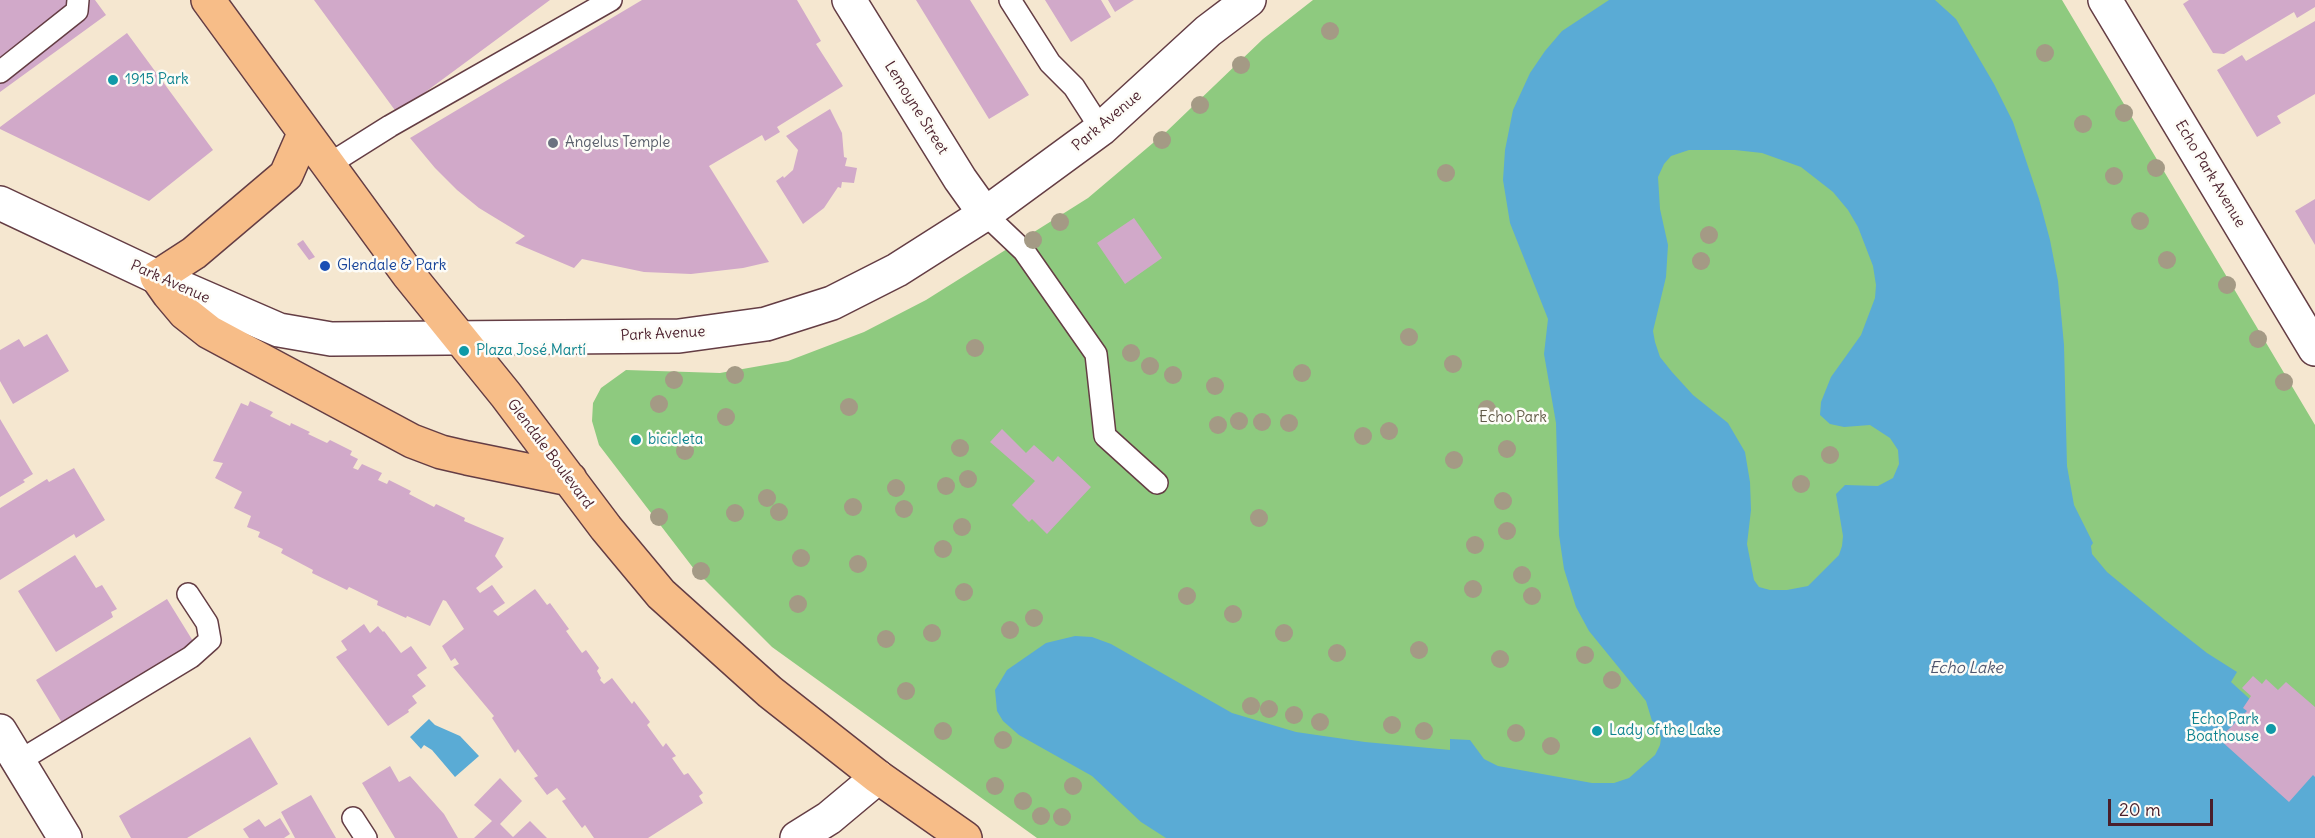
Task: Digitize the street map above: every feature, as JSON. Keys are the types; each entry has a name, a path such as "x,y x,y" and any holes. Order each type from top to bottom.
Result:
{"main road":[{"name":"Glendale Boulevard","path":"208,0 408,274 606,528 661,594 770,692 878,777 965,838"},
{"path":"304,134 286,175 194,253 157,277 185,313 209,332 412,441 441,452 570,479"}],"street":[{"name":"Lemoyne Street","path":"849,0 960,179 985,214"},
{"name":"Park Avenue","path":"0,203 157,277 279,330 331,339 680,336 766,324 832,303 897,270 985,214 1101,129 1208,31 1249,0"},
{"name":"Echo Park Avenue","path":"2105,0 2315,349"},
{"path":"0,731 65,838"},
{"path":"797,838 829,818 878,777"}],"lane":[{"path":"0,72 77,11 78,0"},
{"path":"328,165 390,126 611,0"},
{"path":"1010,0 1050,63 1074,87 1101,129"},
{"path":"985,214 1024,251 1096,354 1105,436 1157,483"},
{"path":"19,761 191,657 210,640 207,623 188,594"},
{"path":"353,818 366,838"}],"green space":[{"name":"Echo Park","path":"1313,0 2062,0 2315,425 2315,838 1037,838 772,647 694,569 599,445 592,421 593,403 601,388 626,370 720,373 788,361 864,332 926,300 1088,198 1166,132 1263,39"}],"water":[{"name":"Echo Lake","path":"1609,0 1935,0 1956,19 2013,122 2050,240 2058,281 2064,345 2067,466 2074,505 2093,543 2092,554 2107,572 2165,620 2207,653 2237,672 2231,682 2315,758 2315,838 1166,838 1141,822 1092,776 1019,735 1003,721 997,711 995,690 1007,670 1046,643 1075,636 1092,637 1111,644 1232,713 1296,732 1365,742 1450,750 1450,739 1470,740 1484,759 1498,766 1592,783 1614,783 1629,778 1655,755 1661,738 1657,724 1652,721 1646,701 1589,631 1576,607 1564,569 1559,535 1556,423 1544,354 1548,319 1510,223 1503,180 1505,150 1513,110 1530,73 1562,31","holes":["1689,150 1735,150 1762,153 1801,167 1833,192 1858,227 1873,266 1876,285 1875,298 1861,335 1831,377 1821,402 1820,415 1830,424 1844,427 1870,425 1890,438 1898,450 1899,464 1893,478 1878,486 1845,485 1836,494 1843,536 1839,555 1808,586 1787,590 1770,590 1759,587 1754,580 1747,544 1751,510 1750,482 1745,452 1728,423 1693,395 1660,357 1653,331 1666,277 1668,245 1660,209 1658,177 1671,156"]},
{"path":"429,719 435,725 460,736 479,756 455,777 432,750 424,745 421,749 410,737"}],"building":[{"path":"0,0 95,0 106,15 0,92"},
{"path":"314,0 550,0 397,113"},
{"name":"Angelus Temple","path":"642,0 797,0 821,41 816,44 843,86 777,127 780,132 765,141 762,135 709,166 769,262 743,268 691,274 644,272 582,259 574,268 515,243 525,236 479,208 457,190 410,138"},
{"path":"916,0 970,0 1029,95 989,119"},
{"path":"1045,0 1101,0 1111,17 1071,42"},
{"path":"1108,0 1134,0 1115,12"},
{"path":"2189,0 2315,0 2315,7 2297,18 2294,12 2224,54 2213,53 2183,4"},
{"path":"2315,21 2315,94 2277,116 2281,123 2257,137 2217,70 2242,55 2246,61"},
{"name":"1915 Park","path":"127,33 213,150 149,201 0,129"},
{"path":"830,109 842,133 844,157 847,158 845,166 857,168 854,183 842,182 841,188 838,187 824,208 803,224 776,181 783,176 784,178 793,170 798,150 786,136"},
{"path":"2315,199 2315,245 2295,211"},
{"path":"1134,218 1162,258 1125,284 1097,243"},
{"path":"303,240 315,257 309,260 297,244"},
{"path":"47,334 69,371 13,404 0,381 0,350 19,339 24,347"},
{"path":"250,401 273,412 270,416 290,426 291,423 327,443 330,440 352,451 350,455 358,459 353,468 358,470 362,464 382,473 378,480 387,484 389,480 411,491 409,494 434,507 436,504 465,518 464,521 504,538 495,556 503,567 476,588 480,593 492,585 505,603 493,611 498,616 535,589 547,605 550,603 569,629 566,631 582,653 586,650 599,668 597,671 600,680 604,684 612,678 632,704 634,701 650,722 647,725 663,747 666,743 676,756 672,758 684,775 688,773 703,793 699,796 703,803 648,838 594,838 585,825 582,828 562,801 566,799 557,788 547,795 534,778 538,776 518,749 515,753 492,718 494,716 453,667 459,664 455,658 451,661 442,646 464,629 446,601 443,600 430,626 407,616 406,618 377,605 378,601 349,587 347,590 312,573 313,570 281,553 283,549 258,537 260,532 247,527 251,516 234,508 242,492 215,478 223,463 213,461 241,403 248,406"},
{"path":"0,419 33,474 23,480 25,482 0,497"},
{"path":"1002,429 1026,453 1034,445 1053,462 1058,456 1091,487 1047,534 1032,519 1029,522 1012,505 1035,481 990,442"},
{"path":"74,468 105,520 76,538 74,534 0,580 0,508 47,479 49,482"},
{"path":"75,555 96,588 102,585 117,609 111,612 113,617 56,652 18,591"},
{"path":"167,599 196,646 64,726 36,680"},
{"path":"364,624 370,633 378,626 401,653 411,646 427,668 417,675 426,686 412,696 417,703 408,710 409,712 388,726 336,657 347,650 341,641"},
{"name":"Echo Park Boathouse","path":"2253,676 2262,684 2266,679 2278,690 2286,682 2315,707 2315,777 2313,775 2289,802 2219,739 2247,711 2243,708 2251,696 2242,688"},
{"path":"250,737 278,784 187,838 131,838 119,816"},
{"path":"390,766 399,782 410,776 444,814 458,838 395,838 362,783"},
{"path":"500,778 522,801 500,824 513,837 530,821 547,838 474,838 492,821 474,805"},
{"path":"311,795 336,838 295,838 281,812"},
{"path":"280,818 290,834 284,838 249,838 243,829 259,819 265,827"}],"place":[{"name":"1915 Park","path":"113,80"},
{"name":"Angelus Temple","path":"553,143"},
{"name":"Glendale & Park","path":"325,266"},
{"name":"Plaza José Martí","path":"464,351"},
{"name":"bicicleta","path":"636,440"},
{"name":"Echo Park Boathouse","path":"2271,729"},
{"name":"Lady of the Lake","path":"1597,731"}]}
